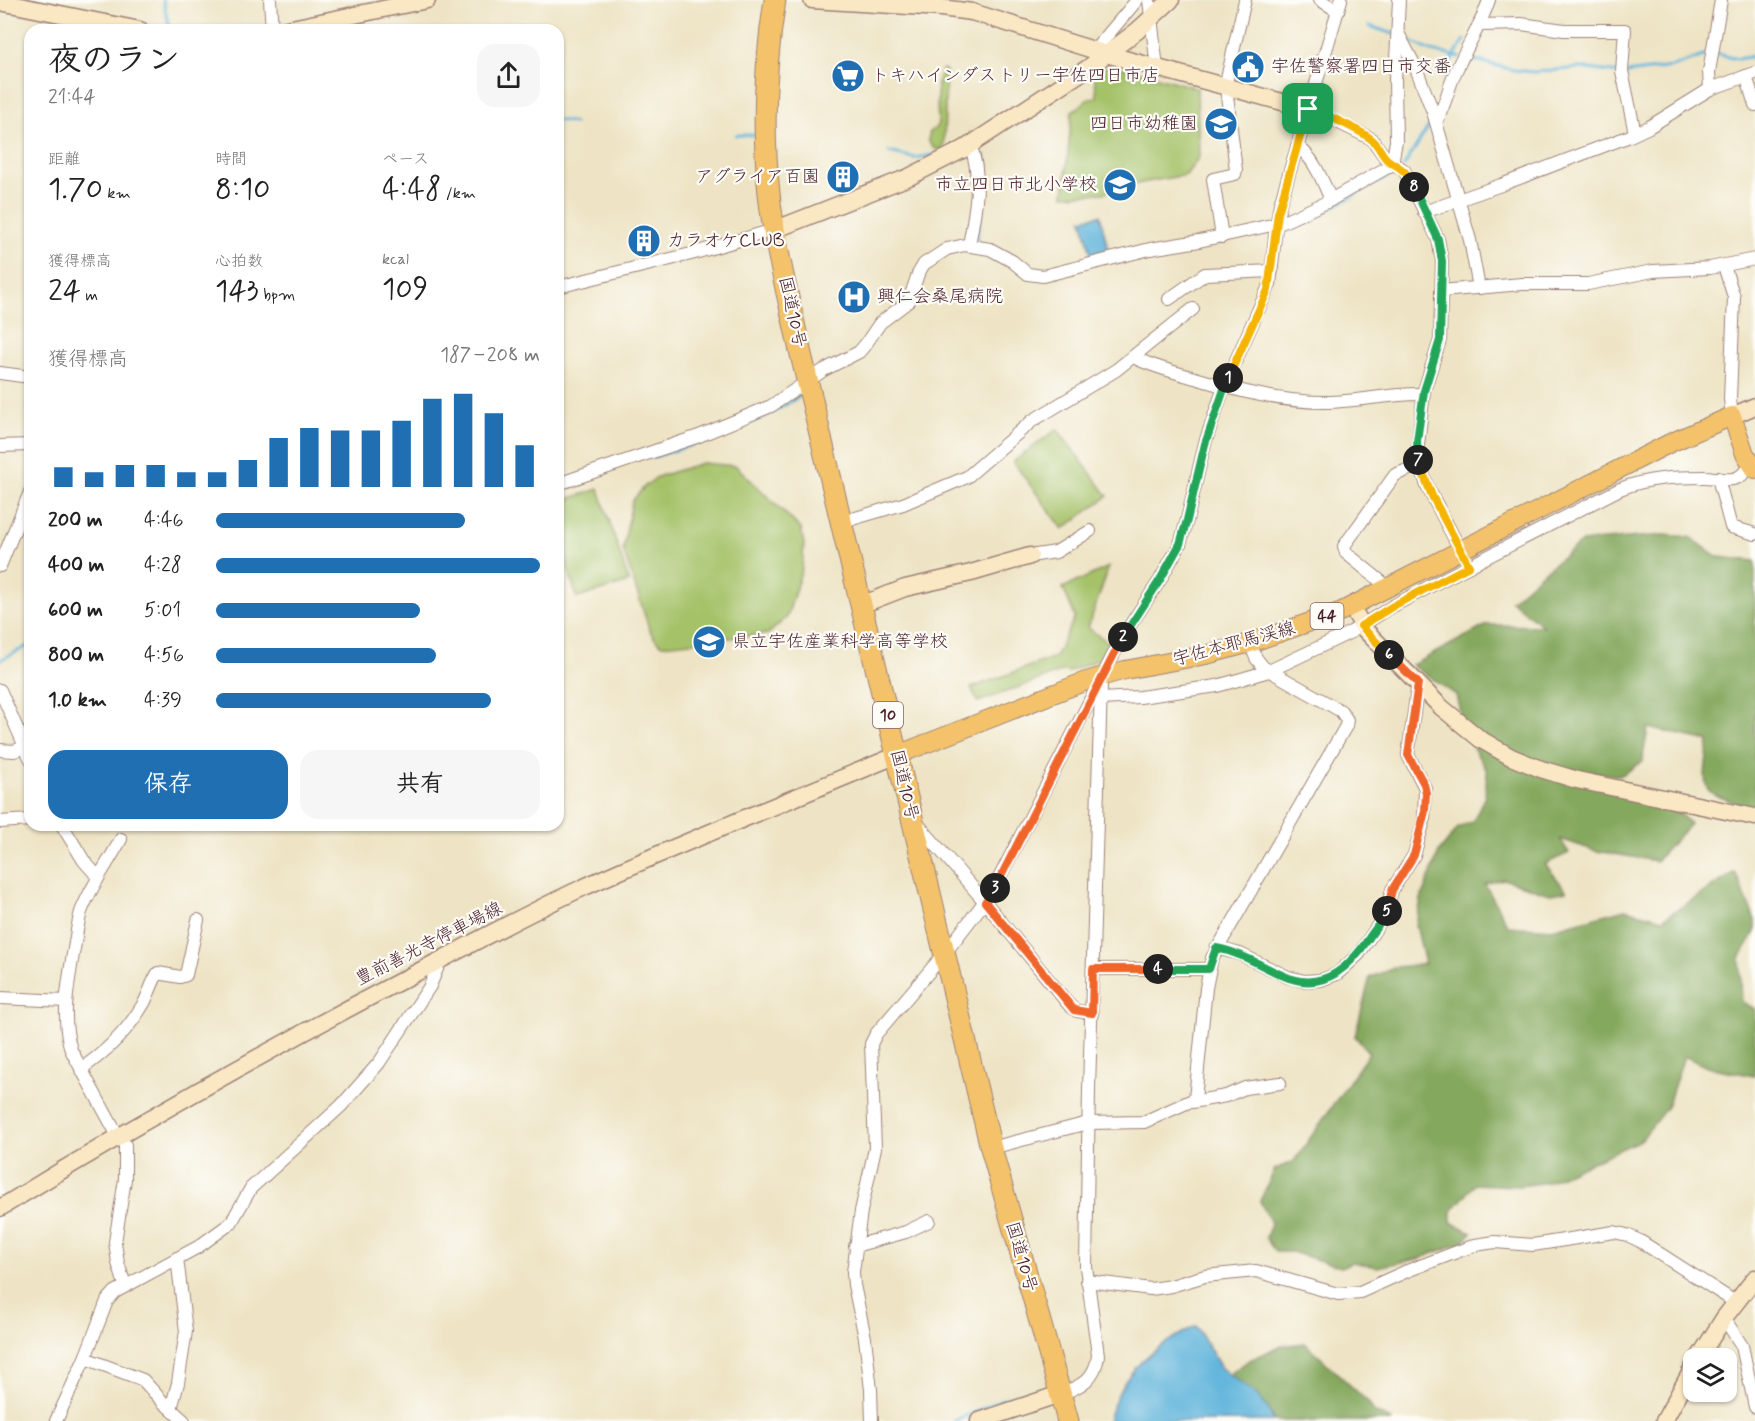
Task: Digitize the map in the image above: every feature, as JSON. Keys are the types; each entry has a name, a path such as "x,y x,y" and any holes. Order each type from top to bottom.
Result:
{"highway":[{"name":"国道10号","path":"775,0 768,54 765,115 769,193 774,230 991,1148 1068,1421"}],"main road":[{"name":"44","path":"1732,416 1745,454 1753,467"},
{"name":"宇佐本耶馬渓線","path":"897,755 1103,676 1250,643 1291,630 1351,606 1389,588 1465,558 1670,443 1732,416"}],"street":[{"path":"270,0 272,24"},
{"path":"305,24 373,6 427,0"},
{"path":"812,0 963,10 1156,68 1308,109 1370,138 1387,160 1407,173 1435,231 1441,250 1440,340 1423,394 1417,441 1419,465 1432,496 1465,558"},
{"path":"1102,52 1137,0"},
{"path":"1149,0 1156,68"},
{"path":"564,286 691,254 774,230 909,177 970,145 1052,93 1102,52 1151,19 1171,0"},
{"path":"1222,237 1213,179 1235,174 1236,170 1226,87 1245,0"},
{"path":"872,1421 865,1338 854,1285 855,1246 875,1148 871,1044 874,1037 945,953 995,887 1123,636 1160,580 1180,544 1205,444 1224,387 1266,296 1272,271 1275,228 1297,146 1340,5 1320,0"},
{"path":"564,482 699,436 771,406 837,363 859,352 880,323 909,301 921,269 929,259 954,247 969,245 1000,253 1026,273 1038,277 1150,249 1275,228 1331,200 1392,162 1396,141 1395,80 1399,0"},
{"path":"1436,122 1457,66 1480,25 1490,0"},
{"path":"1710,90 1709,72 1721,0"},
{"path":"0,2 110,24"},
{"path":"1480,25 1521,24 1564,30 1625,30 1622,71 1635,134"},
{"path":"1398,32 1421,81 1436,122 1471,246 1479,288"},
{"path":"1424,212 1635,134 1710,90 1750,75 1755,105"},
{"path":"969,245 975,208 977,169 976,158 970,145"},
{"path":"1297,146 1304,151 1312,163 1331,200"},
{"path":"1441,291 1522,284 1588,284 1653,270 1724,266 1755,259"},
{"path":"1724,266 1734,297 1730,399 1732,416 1755,406"},
{"path":"1169,299 1205,274 1272,271"},
{"path":"842,522 903,504 967,477 1032,422 1088,385 1116,370 1193,309"},
{"path":"1133,357 1163,369 1265,396 1313,402 1338,402 1399,394 1423,394"},
{"path":"0,374 24,376"},
{"path":"0,446 24,446"},
{"path":"1389,588 1346,553 1344,546 1395,475 1419,465"},
{"name":"44","path":"1100,699 1140,697 1217,686 1269,671 1361,626 1465,558 1632,484 1668,478 1737,478 1753,467"},
{"path":"1718,478 1731,527 1755,534"},
{"path":"0,566 5,540 24,504"},
{"path":"861,605 905,588 971,573 1030,556 1056,552 1090,531"},
{"path":"1351,606 1361,626 1441,707 1492,747 1525,763 1559,775 1755,817"},
{"path":"1192,1102 1196,1096 1209,969 1216,948 1347,726 1346,716 1341,711 1269,671 1256,658 1250,643"},
{"path":"979,1421 1077,1388 1093,1372 1097,1362 1087,1281 1088,1123 1100,699 1103,676"},
{"path":"1216,948 1240,954 1288,977 1304,981 1321,980 1337,974 1359,954 1386,913 1392,890 1414,855 1424,821 1425,788 1408,755 1418,683"},
{"path":"0,690 24,746"},
{"path":"0,723 24,725"},
{"path":"0,750 24,752"},
{"name":"豊前善光寺停車場線","path":"0,1208 118,1136 307,1029 441,959 583,888 897,755"},
{"path":"912,817 1070,1006 1077,1011 1092,1013"},
{"path":"0,822 24,820"},
{"path":"66,831 84,861 98,877"},
{"path":"121,839 98,877 81,913 66,1001 67,1038 71,1050 125,1145 126,1165 115,1242 118,1263 125,1285"},
{"path":"81,1069 115,1041 132,1021 144,1003 158,973 180,977 186,975 198,920"},
{"path":"56,1421 108,1301 115,1292 198,1247 231,1222 251,1188 341,1106 379,1063 430,986 441,959"},
{"path":"1093,969 1209,969"},
{"path":"0,998 66,1001"},
{"path":"991,1148 1088,1123 1140,1122 1192,1102 1226,1096 1245,1088 1280,1083"},
{"path":"855,1246 906,1232 929,1221"},
{"path":"1087,1281 1151,1289 1171,1286 1204,1276 1256,1271 1338,1294 1349,1294 1360,1292 1475,1245 1495,1242 1533,1245 1614,1232 1640,1241 1735,1302"},
{"path":"171,1409 178,1383 186,1331 177,1258"},
{"path":"1705,1348 1724,1317 1755,1278"},
{"path":"1724,1317 1743,1346 1755,1407"},
{"path":"85,1358 143,1380 184,1421"},
{"path":"1664,1421 1683,1386"}],"green space":[{"path":"1105,67 1126,68 1197,88 1199,157 1186,175 1141,183 1104,193 1064,195 1072,111 1086,100 1097,97 1094,73"},
{"path":"943,69 946,71 944,144 942,150 937,150 928,140 930,132 938,126 937,88"},
{"path":"1057,429 1108,496 1063,529 1013,462"},
{"path":"702,463 736,466 801,529 804,544 802,568 787,617 768,634 662,645 650,631 623,550 632,501 657,477"},
{"path":"599,489 629,582 577,598 564,556 564,500"},
{"path":"1664,535 1690,537 1718,557 1755,561 1755,811 1716,795 1706,785 1709,741 1648,728 1642,762 1620,776 1565,769 1679,813 1690,824 1656,861 1596,851 1560,839 1569,853 1545,864 1567,891 1550,894 1503,879 1485,884 1508,926 1552,929 1625,909 1663,919 1735,872 1755,920 1755,932 1740,958 1742,1002 1755,1009 1755,1076 1707,1067 1684,1056 1667,1107 1641,1140 1548,1182 1519,1186 1475,1184 1451,1212 1451,1222 1472,1233 1461,1243 1418,1259 1377,1267 1352,1262 1341,1267 1292,1252 1275,1252 1266,1238 1271,1223 1260,1201 1275,1169 1293,1162 1369,1053 1355,1036 1370,977 1397,967 1425,964 1416,925 1421,899 1439,852 1458,828 1473,821 1485,796 1487,771 1466,736 1456,695 1412,665 1487,625 1543,626 1511,601 1543,572 1582,542"},
{"path":"1109,567 1088,628 1112,645 1103,656 1068,672 1066,670 978,702 971,688 1055,657 1075,617 1063,588"},
{"path":"1305,1343 1368,1402 1374,1412 1393,1421 1276,1421 1231,1373 1248,1361 1280,1346"}],"water":[{"path":"1100,215 1108,249 1091,254 1082,219"},
{"path":"1196,1326 1221,1368 1256,1394 1267,1407 1274,1421 1108,1421 1121,1388 1140,1363 1165,1343"}],"waterway":[{"path":"163,0 169,24"},
{"path":"1369,26 1394,34"},
{"path":"1405,39 1431,51 1454,56 1465,40"},
{"path":"1626,73 1672,67 1709,54"},
{"path":"1716,54 1737,59 1755,56"},
{"path":"1445,84 1450,62 1454,56 1460,57"},
{"path":"1466,58 1514,70 1534,72 1580,68 1619,73"},
{"path":"564,121 574,123"},
{"path":"1404,166 1432,121"},
{"path":"736,135 755,135"},
{"path":"889,152 915,158 938,154"},
{"path":"976,243 987,167 984,156 977,157"},
{"path":"1287,227 1336,205 1399,171"},
{"path":"1208,245 1222,242"},
{"path":"915,301 923,276"},
{"path":"651,458 747,424 766,416 801,395"},
{"path":"0,660 24,648"},
{"path":"954,1421 998,1401 1027,1392"}],"place":[{"name":"宇佐警察署四日市交番","path":"1248,67"},
{"name":"トキハインダストリー宇佐四日市店","path":"848,76"},
{"name":"四日市幼稚園","path":"1221,124"},
{"name":"アグライア百園","path":"843,177"},
{"name":"市立四日市北小学校","path":"1120,185"},
{"name":"カラオケCLUB","path":"644,241"},
{"name":"興仁会桑尾病院","path":"854,297"},
{"name":"県立宇佐産業科学高等学校","path":"709,642"}],"route":[{"path":"1308,109 1370,138 1387,160 1398,165 1407,173 1435,231 1441,250 1440,340 1426,381 1416,451 1427,486 1469,566 1393,606 1361,626 1418,683 1408,755 1425,788 1424,821 1414,855 1392,890 1383,918 1354,960 1337,974 1316,981 1295,980 1240,954 1216,948 1209,969 1093,969 1092,1013 1077,1011 1070,1006 985,902 1008,862 1123,636 1160,580 1180,544 1205,444 1224,387 1270,284 1278,213 1308,109"}]}
